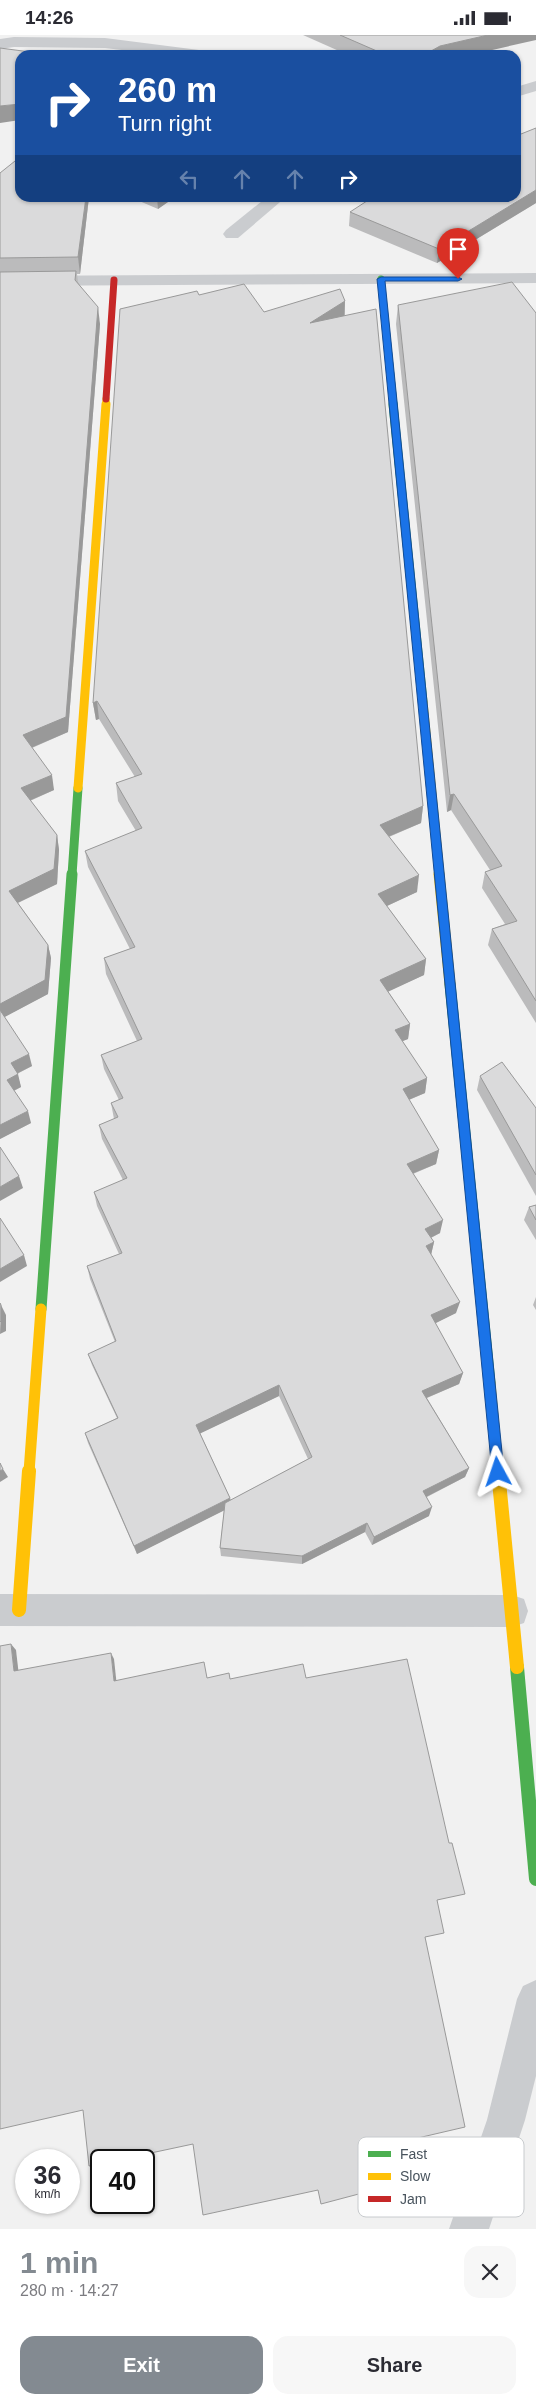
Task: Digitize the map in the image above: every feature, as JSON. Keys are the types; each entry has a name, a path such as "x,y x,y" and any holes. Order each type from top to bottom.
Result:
{"street":[{"path":"0,44 14,42 105,43 160,50"},
{"path":"521,90 536,86"},
{"path":"232,234 272,202"},
{"path":"0,281 536,278"},
{"path":"381,279 512,1611 536,1879"},
{"path":"114,280 9,1610 512,1611"},
{"path":"500,2137 536,1999"},
{"path":"469,2229 473,2217"}],"building":[{"path":"340,35 488,35 440,46 433,50 374,50"},
{"path":"0,48 15,50 15,104 0,106"},
{"path":"536,128 536,190 521,199 521,134"},
{"path":"15,161 15,202 85,202 78,257 0,258 0,173"},
{"path":"365,202 516,202 439,249 350,212"},
{"path":"76,271 75,280 98,307 66,717 23,735 52,775 21,788 57,835 54,869 9,891 48,945 45,980 0,1004 0,272"},
{"path":"512,282 536,313 536,1001 492,929 517,921 485,872 502,866 454,794 450,795 398,305"},
{"path":"244,284 264,312 340,289 345,301 310,323 376,309 423,806 380,825 419,875 378,894 426,959 380,980 410,1024 395,1030 427,1078 403,1089 439,1150 407,1164 443,1220 425,1229 434,1242 426,1246 460,1302 431,1315 463,1373 422,1391 469,1468 423,1491 432,1507 374,1537 367,1523 302,1556 220,1548 225,1503 312,1457 279,1385 196,1425 230,1498 134,1546 85,1433 118,1418 88,1354 116,1341 87,1266 122,1253 94,1192 127,1178 99,1125 118,1117 111,1103 123,1098 101,1055 142,1039 104,958 135,947 85,851 142,828 116,783 142,774 97,701 93,703 120,309 197,291 199,295"},
{"path":"0,1010 29,1054 11,1063 18,1074 7,1080 28,1111 0,1125"},
{"path":"502,1062 536,1108 536,1175 480,1076"},
{"path":"0,1147 19,1176 0,1187"},
{"path":"536,1205 536,1220 529,1207"},
{"path":"0,1218 24,1255 0,1269"},
{"path":"0,1303 1,1321 0,1322"},
{"path":"11,1644 14,1671 111,1653 114,1681 204,1662 207,1678 229,1673 230,1679 303,1664 306,1678 407,1659 449,1843 452,1843 465,1894 437,1900 444,1933 425,1937 465,2127 422,2137 358,2137 358,2194 321,2204 318,2190 203,2215 193,2144 155,2152 155,2149 90,2149 89,2166 83,2110 0,2129 0,1646"}],"traffic: fast":[{"path":"381,279 423,702"},
{"path":"41,1309 78,788"},
{"path":"450,984 490,1383"},
{"path":"517,1667 536,1879"}],"traffic: slow":[{"path":"78,788 106,399"},
{"path":"423,702 450,984"},
{"path":"19,1610 41,1309"},
{"path":"490,1383 517,1667"}],"traffic: jam":[{"path":"106,399 114,280"}],"route":[{"path":"458,279 381,279 498,1472"}]}
